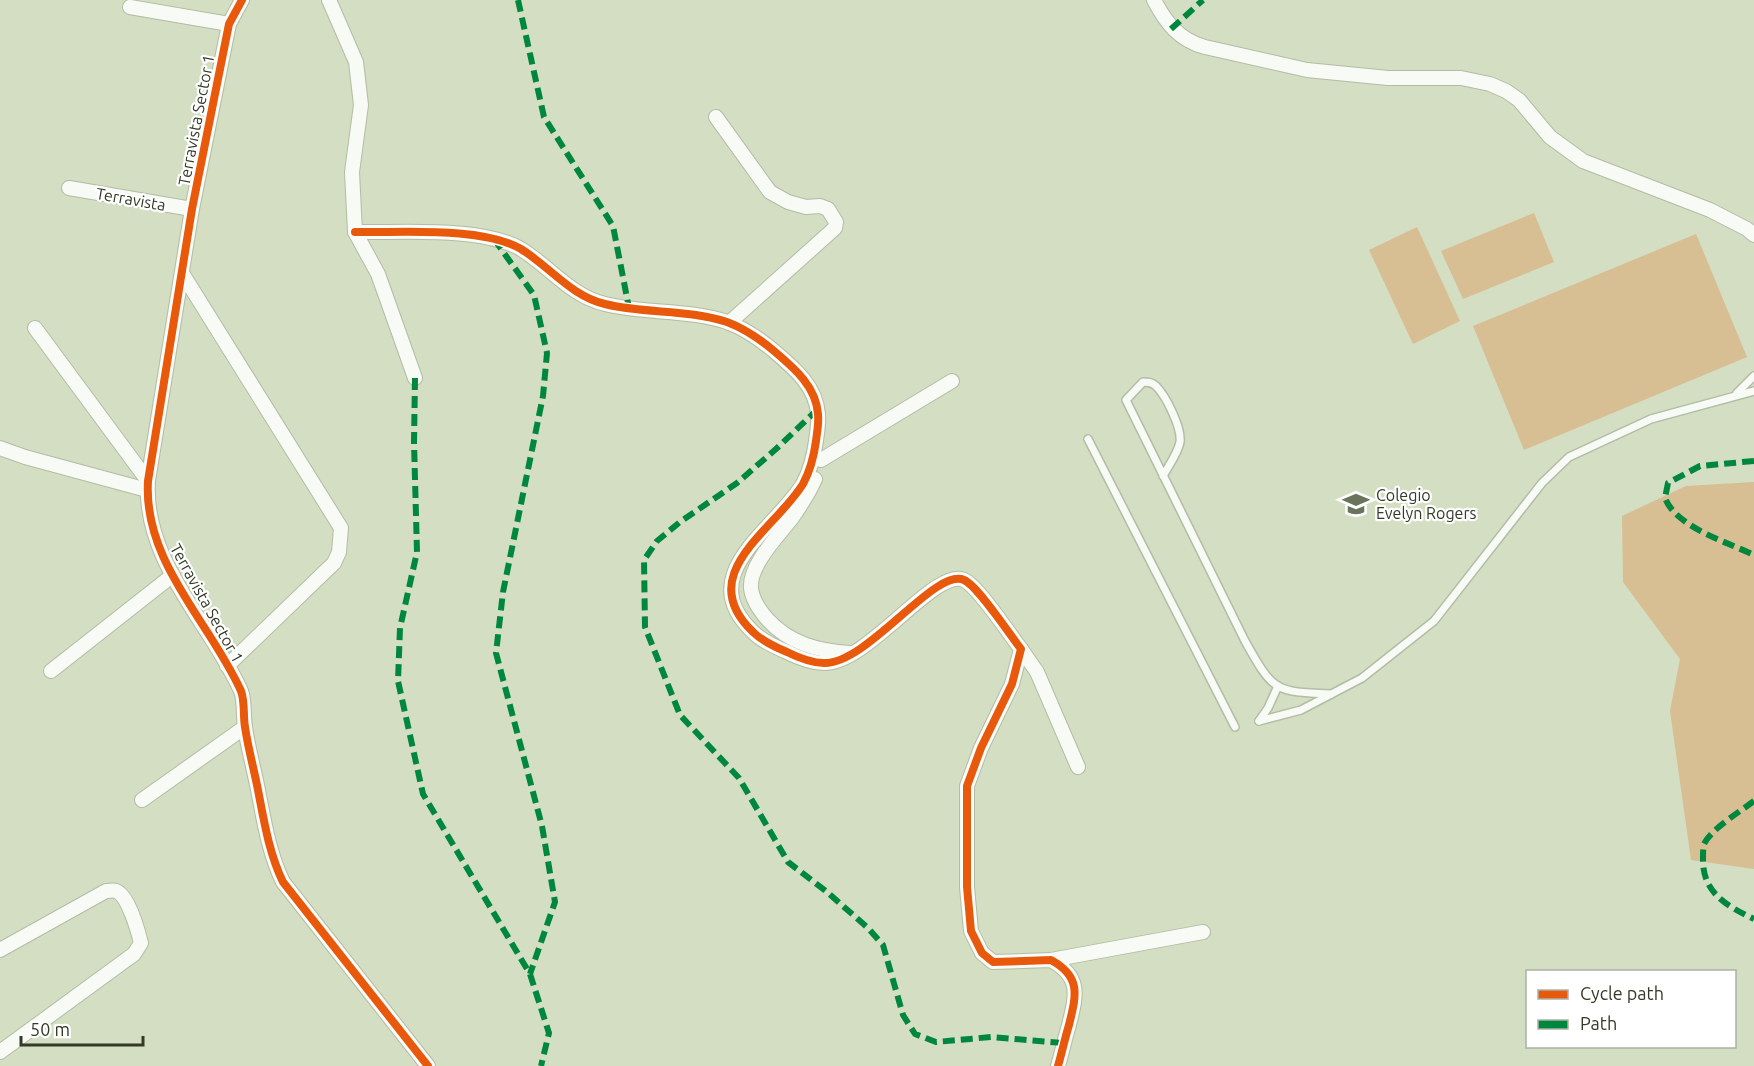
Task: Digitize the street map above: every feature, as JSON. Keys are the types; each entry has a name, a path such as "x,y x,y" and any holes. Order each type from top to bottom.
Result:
{"street":[{"name":"Terravista Sector 1","path":"242,0 228,24 192,209 147,485 148,510 154,533 173,575 242,693 245,727 270,847 283,882 428,1066"},
{"path":"329,0 356,62 361,105 352,172 355,232 378,274 415,378"},
{"path":"1154,0 1171,29 1191,43 1205,47 1316,71 1388,78 1461,78 1490,84 1519,100 1550,137 1583,160 1710,210 1754,235"},
{"path":"130,7 228,24"},
{"path":"716,117 770,192 788,202 806,207 820,206 828,209 836,222 835,228 729,322"},
{"name":"Terravista","path":"69,188 192,209"},
{"path":"355,232 456,233 494,238 520,249 572,289 603,304 695,314 729,322 764,343 797,370 808,385 818,409 817,430 808,474 801,487 741,558 732,576 731,596 738,615 754,633 773,646 794,656 824,663 871,643 906,611 944,582 957,578 968,581 1036,672 1078,767"},
{"path":"182,273 336,518 340,528 339,552 334,563 227,666"},
{"path":"35,328 147,485"},
{"path":"821,460 952,381"},
{"path":"817,430 821,460 818,473 807,496 756,567 751,588 762,613 776,629 798,643 825,651 852,653"},
{"path":"0,448 147,485"},
{"path":"51,671 173,575"},
{"path":"1021,649 1012,684 981,748 967,786 967,887 971,931 982,953 993,962 1051,960 1203,932"},
{"path":"142,800 245,727"},
{"path":"0,950 106,891 116,891 124,896 141,943 134,954 0,1052"},
{"path":"1051,960 1073,982 1076,998 1058,1066"}],"lane":[{"path":"1736,395 1754,376"},
{"path":"1163,476 1180,442 1179,427 1158,389 1152,383 1140,384 1126,400 1163,476 1245,641 1264,674 1278,686 1295,692 1334,694"},
{"path":"1278,686 1259,721 1301,710 1362,678 1434,621 1542,483 1569,457 1651,418 1754,391"},
{"path":"1088,440 1235,728"}],"shaded area":[{"path":"1534,213 1554,262 1463,299 1441,251"},
{"path":"1417,227 1460,321 1413,344 1369,250"},
{"path":"1696,234 1747,357 1524,450 1473,326"},
{"path":"1754,482 1754,869 1691,860 1670,711 1680,659 1623,582 1622,516 1686,486"}],"marked path":[{"path":"518,0 544,117 613,226 629,308"},
{"path":"1171,29 1203,0"},
{"path":"494,239 534,295 547,353 543,396 503,592 496,653 542,826 555,902 530,974"},
{"path":"415,378 417,552 400,628 398,681 423,794 530,974 549,1033 541,1066"},
{"path":"818,409 737,483 680,522 657,541 644,560 645,627 680,715 739,778 788,862 827,892 868,928 883,945 903,1015 915,1034 936,1042 991,1037 1064,1043"},
{"path":"1754,461 1700,466 1668,483 1665,498 1671,508 1691,525 1754,555"},
{"path":"1754,801 1719,826 1708,838 1704,844 1703,858 1707,880 1718,897 1734,909 1754,919"}],"cycle path":[{"path":"242,0 229,24 192,209 148,481 149,510 156,538 167,565 228,665 241,691 246,735 265,825 274,860 283,882 428,1066"},
{"path":"355,232 441,232 485,237 504,242 532,256 571,288 593,300 620,307 697,315 727,322 769,347 803,378 813,395 818,414 816,441 808,474 790,501 745,554 735,572 731,591 736,611 753,632 765,641 800,658 824,663 841,659 860,649 936,588 951,580 964,580 977,591 1021,649 1012,684 981,748 967,786 967,887 971,931 982,953 993,962 1051,960 1061,966 1072,980 1074,1005 1058,1066"}],"place":[{"name":"Colegio Evelyn Rogers","path":"1356,504"}]}
